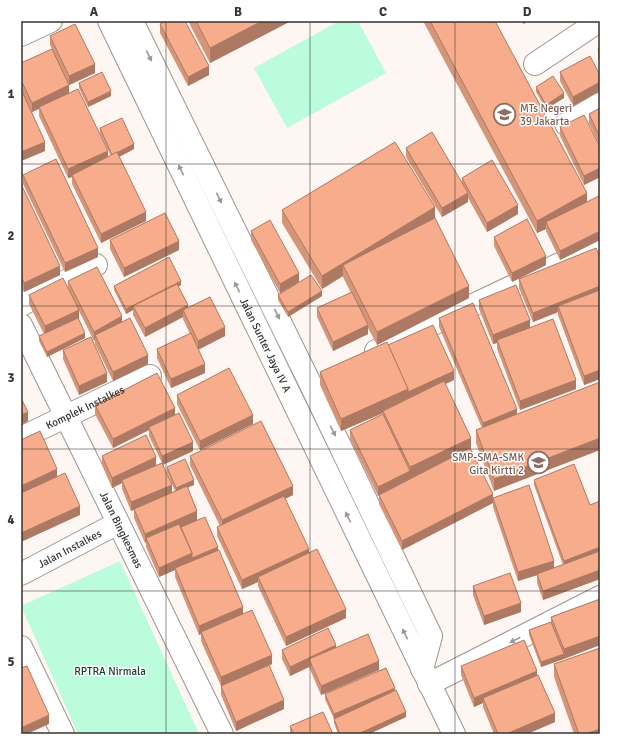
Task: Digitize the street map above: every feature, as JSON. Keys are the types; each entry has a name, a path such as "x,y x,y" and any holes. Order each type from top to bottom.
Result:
{"street":[{"path":"21,35 51,21"},
{"name":"Jalan Sunter Jaya IV A","path":"109,21 425,677 454,734"},
{"path":"132,21 318,380 431,636 425,677"},
{"path":"535,64 599,21"},
{"path":"566,124 600,104"},
{"path":"360,359 600,245"},
{"path":"21,305 96,265"},
{"name":"Jalan Bingkesmas","path":"21,325 222,734"},
{"name":"Komplek Instalkes","path":"21,438 150,376"},
{"name":"Jalan Instalkes","path":"21,574 118,523"},
{"path":"425,677 600,597"},
{"path":"21,647 63,734"}],"green space":[{"path":"339,21 358,21 386,73 287,128 254,68"},
{"name":"RPTRA Nirmala","path":"120,561 199,734 78,734 21,606"}],"building":[{"path":"166,21 185,21 209,66 188,77 160,24"},
{"path":"196,21 262,21 210,48"},
{"name":"MTs Negeri 39 Jakarta","path":"430,21 495,21 587,193 537,221"},
{"path":"75,24 95,64 69,76 50,36"},
{"path":"52,49 69,85 32,103 21,80 21,63"},
{"path":"590,56 600,75 600,82 573,97 560,72"},
{"path":"102,72 111,91 88,102 79,83"},
{"path":"553,76 564,93 546,105 536,87"},
{"path":"21,89 45,142 21,152"},
{"path":"78,89 108,151 68,169 39,107"},
{"path":"600,108 600,137 589,114"},
{"path":"584,115 600,147 600,168 584,176 560,127"},
{"path":"122,118 134,144 112,155 100,128"},
{"path":"432,132 468,193 442,208 406,148"},
{"path":"395,142 435,207 322,276 282,210"},
{"path":"117,152 146,212 101,234 72,175"},
{"path":"56,159 98,248 65,263 23,175"},
{"path":"492,160 518,205 487,223 462,178"},
{"path":"21,184 60,266 24,283 21,276"},
{"path":"599,196 600,231 560,251 546,222"},
{"path":"165,213 179,241 124,268 110,240"},
{"path":"435,218 469,286 377,332 343,265"},
{"path":"527,219 546,256 512,273 494,237"},
{"path":"270,220 299,273 280,284 251,231"},
{"path":"596,248 600,258 600,286 533,313 519,279"},
{"path":"169,257 181,281 126,309 114,286"},
{"path":"97,267 122,316 94,332 68,281"},
{"path":"311,275 322,291 288,312 278,295"},
{"path":"63,278 79,310 45,326 29,295"},
{"path":"177,284 188,305 145,328 133,306"},
{"path":"516,285 530,320 493,335 479,300"},
{"path":"600,290 600,370 584,376 558,306"},
{"path":"352,292 368,325 333,342 317,308"},
{"path":"210,297 225,327 198,341 183,310"},
{"path":"473,303 517,409 483,423 439,318"},
{"path":"78,318 85,333 47,352 39,336"},
{"path":"130,318 148,355 113,372 95,335"},
{"path":"553,319 576,380 520,401 497,340"},
{"path":"433,325 454,371 408,392 388,345"},
{"path":"191,333 205,364 171,379 157,349"},
{"path":"91,337 107,373 79,386 63,350"},
{"path":"387,342 408,389 341,419 320,372"},
{"path":"229,368 253,415 200,441 177,395"},
{"path":"157,373 175,408 113,439 95,405"},
{"path":"444,381 471,438 410,467 383,411"},
{"path":"600,382 600,438 494,479 476,430"},
{"path":"21,398 28,412 21,415"},
{"path":"179,413 193,442 162,456 149,427"},
{"path":"383,414 410,471 378,487 350,430"},
{"path":"261,421 293,486 222,520 190,456"},
{"path":"40,431 57,469 21,486 21,440"},
{"path":"146,435 156,457 112,478 102,456"},
{"path":"470,448 493,494 402,541 379,495"},
{"path":"185,459 194,480 176,488 167,467"},
{"path":"162,463 172,485 131,502 122,480"},
{"path":"574,464 590,505 600,501 600,547 564,561 534,480"},
{"path":"65,473 80,506 21,533 21,493"},
{"path":"529,485 554,561 518,572 493,498"},
{"path":"187,486 197,511 145,534 134,509"},
{"path":"284,496 309,549 242,580 217,527"},
{"path":"205,517 218,547 192,558 192,553 181,527"},
{"path":"179,524 192,553 159,568 146,538"},
{"path":"317,549 346,609 286,637 258,577"},
{"path":"219,550 243,607 199,626 175,568"},
{"path":"600,551 600,570 543,591 537,574"},
{"path":"510,573 521,603 484,616 473,586"},
{"path":"600,599 600,636 564,649 551,617"},
{"path":"252,610 272,655 221,677 201,632"},
{"path":"551,622 564,654 541,662 529,630"},
{"path":"328,628 336,645 290,667 282,650"},
{"path":"368,634 379,661 321,686 309,659"},
{"path":"524,640 537,671 474,698 461,666"},
{"path":"600,648 600,729 585,734 579,734 554,664"},
{"path":"269,665 284,700 236,722 221,686"},
{"path":"27,666 49,715 21,728 21,668"},
{"path":"386,668 395,688 334,714 325,694"},
{"path":"538,675 555,713 506,734 498,734 483,698"},
{"path":"396,690 406,712 358,734 340,734 334,719"},
{"path":"323,712 333,734 294,734 290,726"}],"place":[{"name":"MTs Negeri 39 Jakarta","path":"505,114"},
{"name":"SMP-SMA-SMK Gita Kirtti 2","path":"539,463"}]}
